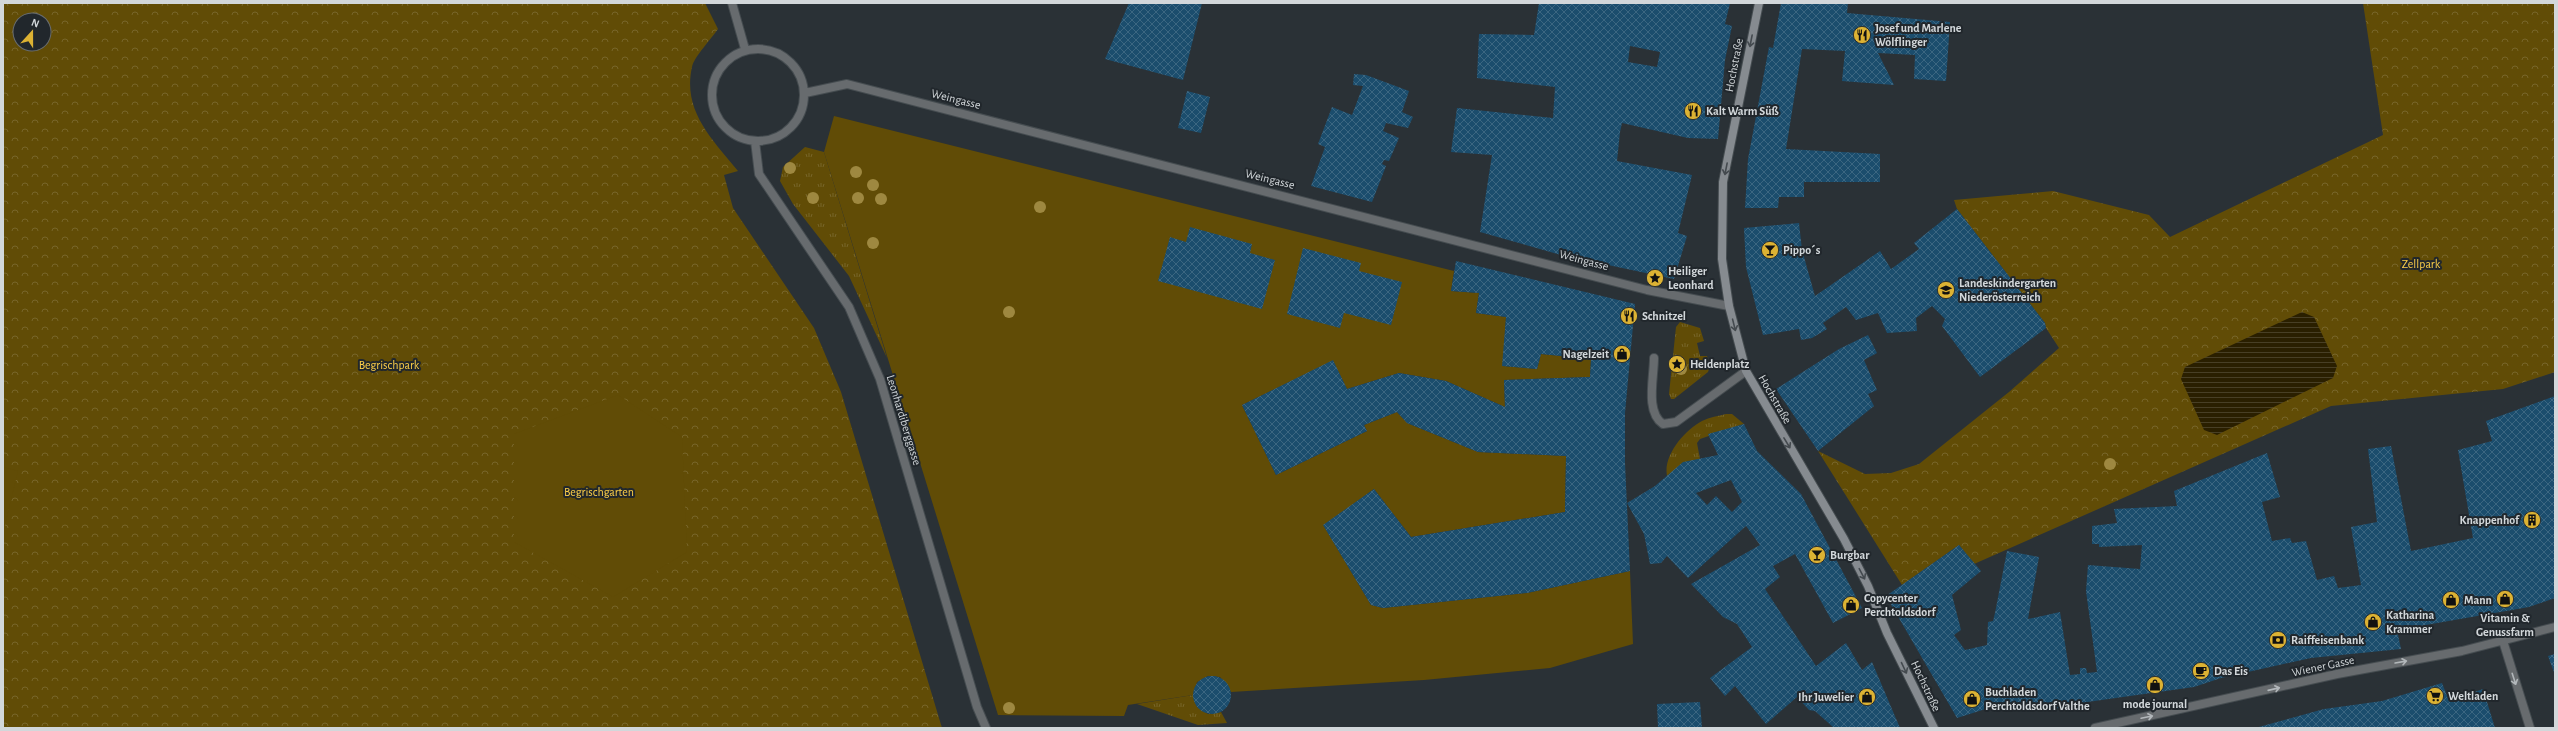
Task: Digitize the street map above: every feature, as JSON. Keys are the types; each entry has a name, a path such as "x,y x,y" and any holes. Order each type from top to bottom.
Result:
{"main road":[{"name":"Hochstraße","path":"1759,3 1723,182 1722,259 1729,306 1746,371 1848,546 1934,728"}],"street":[{"path":"732,3 745,49"},
{"path":"745,49 773,50 796,67 805,93 801,113 790,129 774,139 755,141 734,135 718,120 711,99 714,78 726,60 745,49"},
{"name":"Weingasse","path":"805,93 847,84 1648,290 1729,306"},
{"name":"Leonhardiberggasse","path":"755,141 759,174 849,307 880,379 977,707 986,728"},
{"path":"1654,358 1652,410 1656,419 1663,424 1676,422 1746,371"},
{"name":"Wiener Gasse","path":"2095,728 2337,674 2462,651 2555,627"},
{"path":"2503,641 2530,728"}],"green space":[{"name":"Begrischpark","path":"3,3 705,3 718,29 693,63 690,83 691,97 702,124 738,171 724,175 733,208 814,328 841,392 942,728 3,728"},
{"name":"Zellpark","path":"2363,3 2555,3 2555,372 2503,389 2331,406 1974,564 1959,545 1902,585 1818,451 1865,474 1891,473 1919,464 2009,392 2059,348 2046,328 2045,323 1957,209 1954,200 2053,191 2149,215 2170,237 2383,135"},
{"path":"834,116 1454,271 1451,291 1479,293 1476,313 1506,317 1503,366 1537,369 1541,354 1591,359 1590,377 1504,380 1505,407 1446,381 1399,373 1347,389 1333,361 1242,405 1276,475 1367,431 1364,425 1397,412 1407,423 1478,452 1566,456 1565,512 1411,537 1374,489 1324,526 1371,605 1383,608 1527,593 1630,571 1633,644 1550,668 1424,680 1231,692 1220,677 1208,676 1197,682 1193,695 1128,705 1124,716 998,715 824,152"},
{"path":"805,147 824,152 887,358 849,276 793,204 780,181 783,167"},
{"path":"1680,322 1700,328 1704,341 1697,343 1700,356 1707,356 1710,366 1708,372 1674,399 1671,399 1669,394 1676,327"},
{"name":"Begrischgarten","path":"618,395 682,437 687,552 613,597 514,542 514,434"},
{"path":"1726,414 1732,414 1744,424 1700,439 1697,443 1700,459 1667,476 1668,460 1682,437 1695,425 1702,421"},
{"path":"3,467 18,471 3,533"},
{"path":"1193,695 1197,707 1208,714 1221,712 1227,723 1198,725 1137,704"}],"shaded area":[{"path":"2302,312 2314,317 2337,366 2333,378 2217,435 2204,430 2181,379 2185,367"}],"building":[{"path":"1129,3 1202,3 1183,80 1105,59"},
{"path":"1539,3 1730,3 1725,24 1732,26 1725,60 1718,139 1688,138 1622,123 1620,132 1617,161 1692,175 1678,233 1687,236 1674,279 1561,255 1480,232 1492,155 1451,152 1457,108 1553,118 1555,87 1477,78 1479,34 1534,35","holes":["1630,46 1660,52 1657,67 1628,62"]},
{"path":"1781,3 1848,3 1847,13 1950,22 1946,81 1914,79 1915,55 1878,53 1894,85 1842,81 1845,51 1802,49 1786,149 1880,154 1880,182 1804,182 1804,197 1779,197 1778,208 1745,208 1748,159 1769,47 1773,48"},
{"path":"1354,74 1366,75 1409,91 1402,112 1413,117 1408,128 1386,123 1383,131 1399,138 1389,161 1384,160 1382,164 1386,166 1372,202 1311,186 1325,147 1318,144 1332,107 1352,115 1363,86 1353,85"},
{"path":"1187,91 1210,97 1201,133 1178,128"},
{"name":"Landeskindergarten Niederösterreich","path":"1957,209 2045,323 2046,328 1980,377 1942,326 1945,319 1932,306 1916,318 1917,331 1887,333 1878,313 1856,320 1846,307 1823,323 1827,329 1812,338 1801,340 1799,329 1763,335 1746,267 1744,228 1799,223 1802,250 1815,296 1880,251 1891,269 1919,249 1914,243"},
{"path":"1190,227 1252,244 1250,253 1275,260 1262,309 1158,281 1170,237 1186,242"},
{"path":"1303,248 1361,263 1359,271 1402,282 1391,325 1344,313 1340,328 1287,314"},
{"path":"1456,261 1635,304 1625,413 1625,463 1630,571 1527,593 1383,608 1371,605 1323,525 1374,489 1411,537 1565,512 1566,456 1478,452 1407,423 1397,412 1364,425 1367,431 1276,475 1242,405 1333,360 1347,389 1399,373 1446,381 1505,407 1504,380 1590,377 1591,359 1541,354 1537,369 1502,366 1506,317 1476,313 1479,293 1451,291"},
{"path":"1868,335 1877,353 1864,360 1877,390 1868,394 1874,406 1818,451 1776,389 1839,349"},
{"path":"2555,396 2555,598 2529,607 2397,630 2401,649 2311,658 2221,678 2194,687 2066,705 2066,709 2023,705 2023,708 1992,707 1957,718 1886,596 1959,545 1981,571 1952,595 1961,630 1954,635 1965,650 1987,645 1988,622 1993,621 2007,551 2039,557 2028,619 2060,612 2070,675 2080,674 2080,668 2086,668 2087,673 2097,672 2086,591 2088,565 2140,569 2142,545 2099,547 2099,544 2092,544 2092,526 2117,523 2114,509 2177,506 2174,491 2267,453 2280,497 2262,502 2272,541 2290,538 2292,543 2306,541 2317,580 2334,576 2338,588 2361,585 2351,527 2377,522 2368,449 2391,446 2411,551 2473,538 2458,450 2492,441 2486,421"},
{"path":"1744,424 1757,451 1801,494 1862,608 1833,623 1795,554 1773,566 1780,577 1765,589 1816,666 1846,643 1862,670 1872,662 1900,728 1834,728 1815,711 1809,710 1797,697 1766,724 1735,686 1725,696 1710,678 1752,647 1737,624 1723,617 1691,584 1760,545 1746,526 1688,578 1667,556 1661,563 1650,564 1644,534 1627,503 1655,486 1683,462 1718,455 1708,434","holes":["1731,480 1742,502 1732,512 1716,496 1707,505 1696,493"]},
{"path":"2555,654 2555,675 2548,656"},
{"path":"1208,676 1216,676 1226,681 1230,688 1230,702 1226,709 1216,714 1208,714 1198,709 1196,706 1193,699 1193,691 1198,681 1201,679"},
{"path":"2442,683 2449,701 2483,689 2495,728 2255,728 2324,709 2382,701"},
{"path":"1700,702 1702,728 1658,728 1657,704"}],"place":[{"name":"Josef und Marlene Wölflinger","path":"1862,35"},
{"name":"Kalt Warm Süß","path":"1693,111"},
{"name":"Pippo´s","path":"1770,250"},
{"name":"Heiliger Leonhard","path":"1655,278"},
{"name":"Landeskindergarten Niederösterreich","path":"1946,290"},
{"name":"Schnitzel","path":"1629,316"},
{"name":"Nagelzeit","path":"1622,354"},
{"name":"Heldenplatz","path":"1677,364"},
{"name":"Knappenhof","path":"2532,520"},
{"name":"Burgbar","path":"1817,555"},
{"name":"Vitamin & Genussfarm","path":"2505,599"},
{"name":"Mann","path":"2451,600"},
{"name":"Copycenter Perchtoldsdorf","path":"1851,605"},
{"name":"Katharina Krammer","path":"2373,622"},
{"name":"Raiffeisenbank","path":"2278,640"},
{"name":"Das Eis","path":"2201,671"},
{"name":"mode journal","path":"2155,685"},
{"name":"Weltladen","path":"2435,696"},
{"name":"Ihr Juwelier","path":"1867,697"},
{"name":"Buchladen Perchtoldsdorf Valthe","path":"1972,699"}]}
